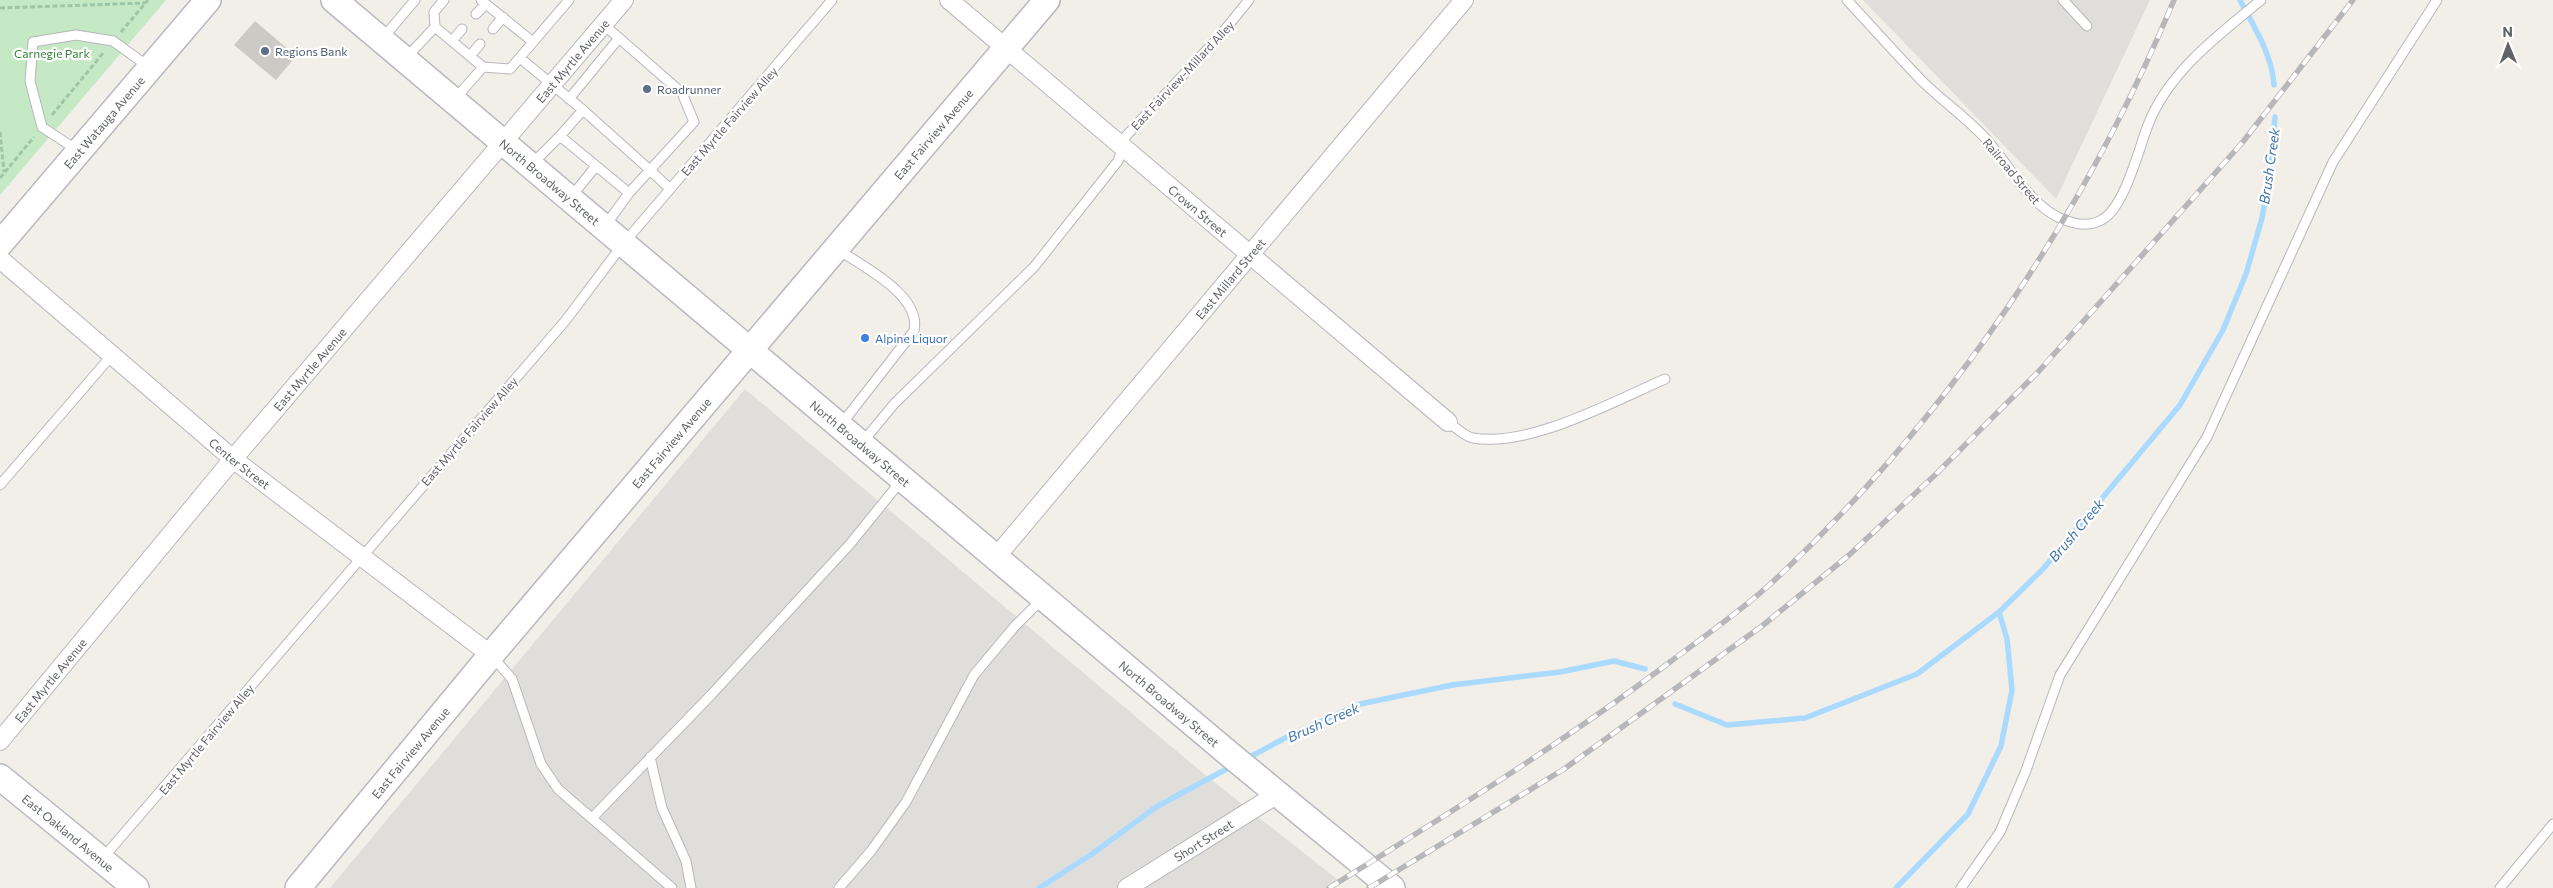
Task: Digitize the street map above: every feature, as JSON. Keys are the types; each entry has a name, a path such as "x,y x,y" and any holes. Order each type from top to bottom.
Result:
{"street":[{"name":"East Watauga Avenue","path":"0,244 208,0"},
{"name":"North Broadway Street","path":"334,0 1228,753 1390,886"},
{"name":"East Myrtle Avenue","path":"0,741 233,459 501,142 624,0"},
{"name":"Crown Street","path":"949,0 1007,47 1448,422"},
{"name":"East Fairview Avenue","path":"298,888 491,655 1047,0"},
{"name":"East Millard Street","path":"996,557 1251,256 1464,0"},
{"name":"Center Street","path":"0,259 233,459 491,655"},
{"name":"East Oakland Avenue","path":"0,777 102,859 128,885"},
{"name":"Short Street","path":"1126,888 1271,787"}],"lane":[{"path":"381,40 415,0"},
{"path":"444,0 434,12 435,27 483,67 510,69 569,0"},
{"name":"East Myrtle Fairview Alley","path":"102,859 566,320 623,244 832,0"},
{"name":"East Fairview-Millard Alley","path":"861,444 894,404 1034,266 1118,161 1126,136 1218,38 1250,0"},
{"name":"Railroad Street","path":"1847,0 1922,81 1985,138 2020,184 2044,208 2063,219 2081,225 2103,219 2118,202 2135,166 2149,123 2169,86 2198,53 2260,0"},
{"path":"2063,0 2087,26"},
{"path":"1961,888 2000,832 2025,773 2060,675 2207,437 2333,162 2437,0"},
{"path":"476,14 484,2 533,42"},
{"path":"493,29 503,18"},
{"path":"603,24 682,93 694,122 628,193 603,228"},
{"path":"405,59 435,27"},
{"path":"452,41 462,30"},
{"path":"80,151 42,127 30,81 33,42 76,35 113,41 150,68"},
{"path":"569,99 619,38"},
{"path":"470,56 480,44"},
{"path":"520,58 583,110 670,189"},
{"path":"454,101 483,67"},
{"path":"530,166 583,110"},
{"path":"560,136 628,193"},
{"path":"569,199 596,166"},
{"path":"835,248 866,267 904,297 916,321 914,331 840,426"},
{"path":"0,484 112,355"},
{"path":"1448,422 1473,438 1513,436 1558,425 1665,379"},
{"path":"592,818 850,544 902,478"},
{"path":"839,888 871,851 906,802 974,675 1015,626 1044,597"},
{"path":"491,655 512,679 541,764 558,789 672,888"},
{"path":"650,757 662,808 686,861 691,888"},
{"path":"2500,888 2553,824"}],"path":[{"path":"0,8 146,1"},
{"path":"0,178 146,1"},
{"path":"0,132 4,172"}],"shaded area":[{"path":"1863,0 2150,0 2056,199"},
{"path":"745,389 1204,774 1342,883 1334,888 330,888"}],"green space":[{"name":"Carnegie Park","path":"0,0 166,0 0,195"}],"building":[{"name":"Regions Bank","path":"255,21 296,56 276,80 234,45"}],"waterway":[{"name":"Brush Creek","path":"2240,0 2266,52 2273,74 2274,85"},
{"name":"Brush Creek","path":"1675,704 1727,725 1805,718 1917,674 1999,612 2043,569 2180,405 2223,330 2246,274 2262,218 2269,179 2275,117"},
{"path":"1896,888 1968,814 2001,746 2012,690 2007,639 1999,612"},
{"name":"Brush Creek","path":"1246,759 1287,737 1360,704 1452,685 1560,672 1614,661 1645,669"},
{"name":"Brush Creek","path":"1039,888 1092,854 1156,807 1234,765"}],"railway":[{"path":"1329,888 1502,779 1629,692 1752,600 1778,577 1840,515 1899,449 1955,381 2006,309 2054,235 2098,159 2138,80 2174,0"},
{"path":"1369,888 1564,769 1762,626 1848,556 1935,475 2039,371 2242,143 2353,0"}],"place":[{"name":"Regions Bank","path":"265,51"},
{"name":"Roadrunner","path":"647,89"},
{"name":"Alpine Liquor","path":"865,338"}]}
